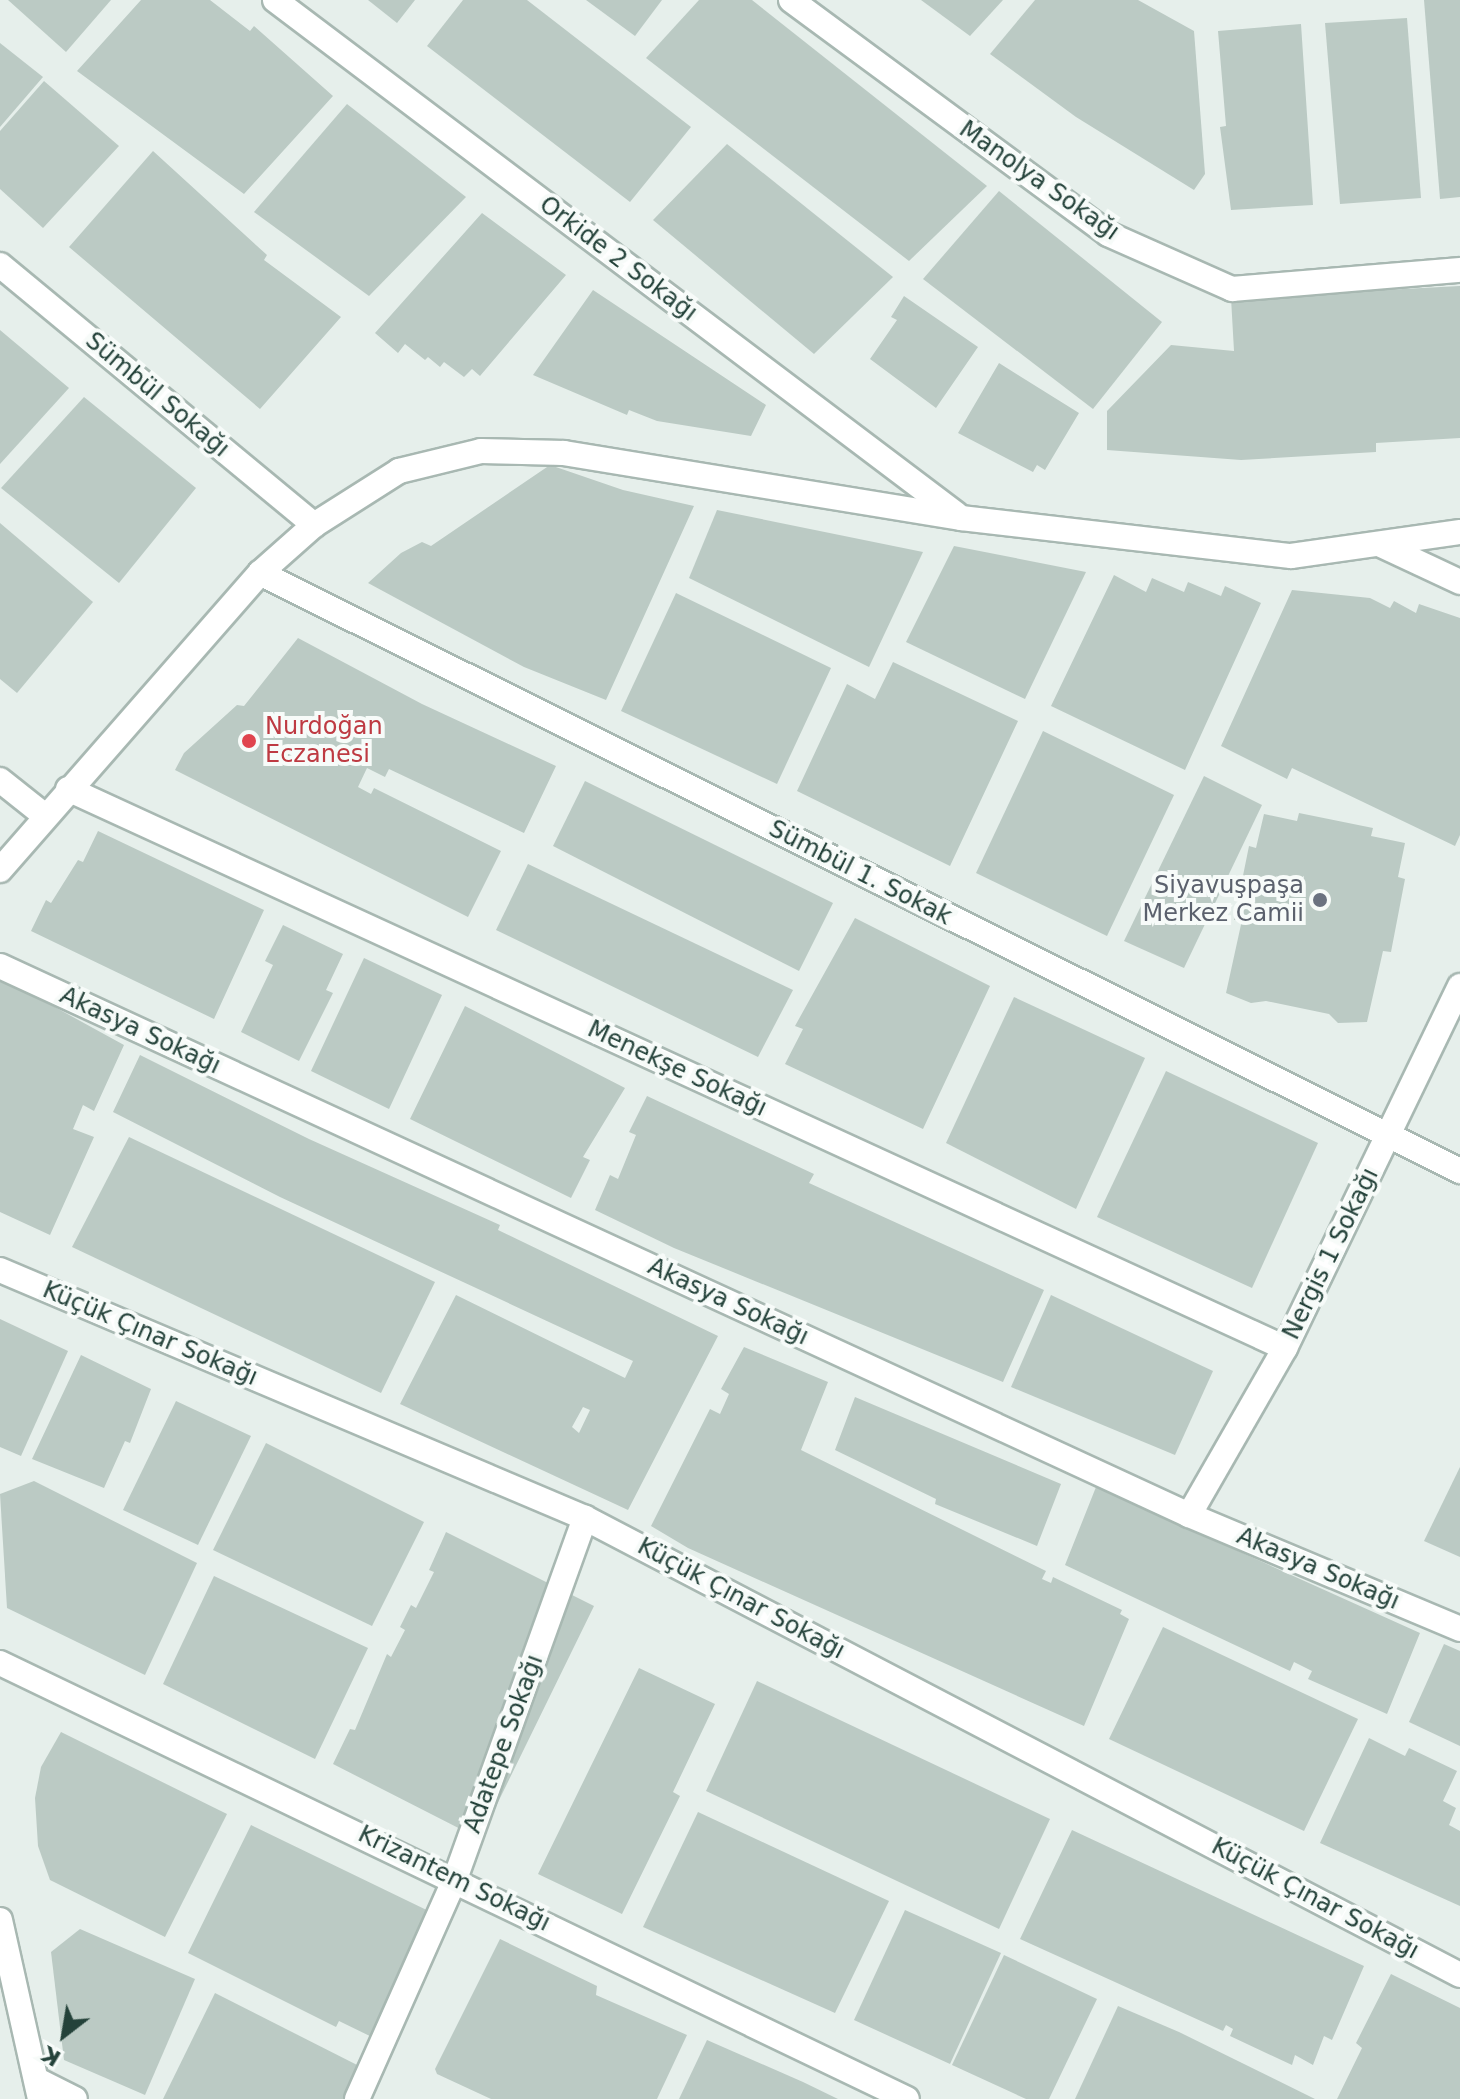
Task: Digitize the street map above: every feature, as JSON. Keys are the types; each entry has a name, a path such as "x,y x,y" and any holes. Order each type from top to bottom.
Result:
{"street":[{"name":"Orkide 2 Sokağı","path":"275,0 961,518"},
{"name":"Manolya Sokağı","path":"791,0 1108,234 1232,289 1460,270"},
{"name":"Sümbül Sokağı","path":"0,265 314,525"},
{"path":"0,870 44,815 260,573 314,525 399,471 481,451 564,453 961,518 1291,556 1460,532"},
{"path":"1381,545 1460,582"},
{"name":"Sümbül 1. Sokak","path":"260,573 1387,1138 1460,1171"},
{"path":"0,780 44,815"},
{"name":"Menekşe Sokağı","path":"68,789 1285,1348"},
{"name":"Akasya Sokağı","path":"0,966 1189,1515 1460,1629"},
{"name":"Nergis 1 Sokağı","path":"1189,1515 1285,1348 1460,986"},
{"name":"Küçük Çınar Sokağı","path":"0,1270 585,1518 1460,1975"},
{"name":"Adatepe Sokağı","path":"357,2099 455,1879 585,1518"},
{"name":"Krizantem Sokağı","path":"0,1663 455,1879 907,2099"},
{"path":"0,1920 39,2090 75,2099"}],"building":[{"path":"8,0 111,0 66,52"},
{"path":"141,0 210,0 250,31 254,26 333,96 244,194 77,71"},
{"path":"368,0 415,0 397,23"},
{"path":"463,0 527,0 691,127 630,202 427,46"},
{"path":"586,0 662,0 635,36"},
{"path":"699,0 752,0 987,186 909,261 646,58"},
{"path":"921,0 1003,0 970,36"},
{"path":"1035,0 1138,0 1194,31 1205,174 1194,190 1076,117 990,54"},
{"path":"1424,0 1460,0 1460,197 1440,199"},
{"path":"1407,18 1421,198 1340,204 1325,23"},
{"path":"1301,24 1313,205 1231,210 1220,127 1226,126 1218,31"},
{"path":"0,43 43,77 0,127"},
{"path":"44,81 119,146 43,228 0,189 0,131"},
{"path":"347,104 466,197 369,296 254,212"},
{"path":"727,144 893,277 814,354 653,220"},
{"path":"153,151 267,255 264,260 341,317 260,409 69,247"},
{"path":"999,191 1162,322 1093,409 923,279"},
{"path":"482,213 566,275 480,376 472,369 464,377 444,362 440,367 428,357 425,360 405,344 398,353 375,333"},
{"path":"1460,286 1460,438 1376,443 1376,452 1241,460 1107,450 1107,411 1171,345 1234,351 1231,298"},
{"path":"593,290 766,405 751,436 657,421 629,410 627,415 533,375"},
{"path":"904,296 978,347 936,408 870,359 897,320 891,317"},
{"path":"0,330 69,388 0,464"},
{"path":"999,363 1079,413 1045,470 1037,465 1033,472 958,433"},
{"path":"84,397 196,488 119,583 1,488"},
{"path":"550,465 623,490 694,506 606,700 524,667 368,583 401,553 422,542 431,546"},
{"path":"717,510 923,552 869,667 689,578"},
{"path":"0,523 93,602 17,693 0,679"},
{"path":"954,546 1086,572 1025,699 906,642"},
{"path":"1114,575 1146,592 1152,578 1184,592 1188,582 1221,596 1225,586 1261,603 1185,770 1051,706"},
{"path":"1292,590 1370,598 1390,608 1394,601 1416,613 1419,604 1460,618 1460,835 1455,846 1292,768 1287,779 1221,746"},
{"path":"676,593 831,668 777,784 621,711"},
{"path":"298,638 422,704 556,766 524,833 389,769 385,777 367,768 358,787 371,794 374,788 501,851 468,917 175,770 184,753 237,705 244,706"},
{"path":"893,662 1018,721 950,866 797,791 847,684 875,699"},
{"path":"1043,731 1174,795 1107,936 976,873"},
{"path":"1204,776 1262,805 1184,968 1124,941"},
{"path":"585,781 833,903 799,971 553,846"},
{"name":"Siyavuşpaşa Merkez Camii","path":"1299,813 1373,828 1371,836 1405,843 1398,877 1405,879 1391,952 1383,951 1367,1022 1338,1023 1329,1014 1266,1001 1251,1003 1226,993 1242,920 1234,920 1249,846 1256,848 1264,814 1297,821"},
{"path":"98,831 264,910 214,1019 31,931 46,900 51,903 78,860 83,862"},
{"path":"528,864 793,990 758,1057 496,930"},
{"path":"855,918 990,986 923,1129 785,1064 803,1029 795,1026"},
{"path":"283,925 343,954 326,990 333,993 299,1061 241,1032 273,965 265,961"},
{"path":"364,958 442,995 389,1109 311,1071"},
{"path":"0,977 124,1045 94,1111 83,1105 73,1129 94,1137 50,1235 0,1212"},
{"path":"1014,997 1145,1058 1076,1209 946,1143"},
{"path":"465,1006 625,1088 583,1157 590,1160 571,1198 410,1119"},
{"path":"140,1055 309,1139 500,1225 498,1230 718,1336 628,1510 400,1404 456,1295 625,1378 633,1361 280,1197 113,1112","holes":["583,1407 590,1410 579,1433 572,1427"]},
{"path":"1166,1071 1318,1143 1252,1288 1097,1217"},
{"path":"647,1096 814,1174 809,1183 1044,1290 1003,1382 674,1248 595,1210 610,1175 618,1179 636,1135 629,1132"},
{"path":"129,1137 435,1282 381,1393 72,1247"},
{"path":"1051,1295 1213,1371 1175,1455 1011,1387"},
{"path":"0,1319 68,1351 21,1456 0,1447"},
{"path":"744,1347 828,1382 801,1450 1046,1571 1042,1579 1051,1583 1053,1577 1122,1610 1120,1614 1129,1619 1084,1726 688,1548 651,1526 710,1409 720,1414 729,1394 721,1389"},
{"path":"81,1355 151,1389 130,1443 125,1441 104,1488 32,1459"},
{"path":"855,1397 1061,1484 1037,1546 935,1504 936,1499 835,1450"},
{"path":"176,1401 251,1436 198,1545 123,1510"},
{"path":"266,1443 424,1522 372,1626 213,1550"},
{"path":"1460,1467 1460,1557 1424,1541"},
{"path":"34,1481 197,1563 145,1675 7,1608 0,1494"},
{"path":"1096,1487 1420,1633 1387,1714 1308,1679 1312,1671 1294,1662 1290,1671 1065,1565"},
{"path":"446,1532 594,1606 480,1839 333,1764 350,1729 355,1730 387,1654 391,1657 405,1630 400,1627 411,1605 416,1608 434,1572 429,1570"},
{"path":"214,1576 368,1648 315,1759 163,1684"},
{"path":"1163,1627 1358,1719 1304,1831 1109,1739"},
{"path":"1444,1644 1460,1651 1460,1746 1409,1722"},
{"path":"639,1668 715,1704 673,1792 680,1796 622,1914 538,1874"},
{"path":"757,1681 1050,1819 999,1929 706,1791"},
{"path":"61,1732 227,1814 165,1937 50,1880 38,1846 35,1798 41,1767"},
{"path":"1369,1738 1405,1756 1409,1748 1457,1771 1443,1801 1456,1808 1449,1825 1460,1831 1460,1906 1320,1843"},
{"path":"698,1812 889,1901 835,2013 643,1927"},
{"path":"251,1825 439,1916 378,2040 339,2021 336,2027 188,1953"},
{"path":"1072,1830 1364,1966 1332,2040 1324,2036 1313,2065 1295,2055 1292,2065 1230,2036 1233,2029 1226,2025 1223,2031 1020,1939"},
{"path":"905,1910 1001,1953 950,2064 854,2020"},
{"path":"80,1929 195,1979 145,2095 64,2060 51,1952"},
{"path":"500,1939 597,1986 596,1995 687,2035 657,2099 491,2099 437,2074 435,2069"},
{"path":"1004,1955 1097,1999 1049,2099 1026,2099 952,2065"},
{"path":"1391,1974 1460,2008 1460,2099 1337,2099 1362,2048 1356,2043"},
{"path":"215,1993 367,2070 353,2099 163,2099"},
{"path":"1118,2006 1179,2032 1315,2099 1075,2099"},
{"path":"707,2040 803,2082 838,2099 679,2099"}],"place":[{"name":"Nurdoğan Eczanesi","path":"249,741"},
{"name":"Siyavuşpaşa Merkez Camii","path":"1320,900"}]}
